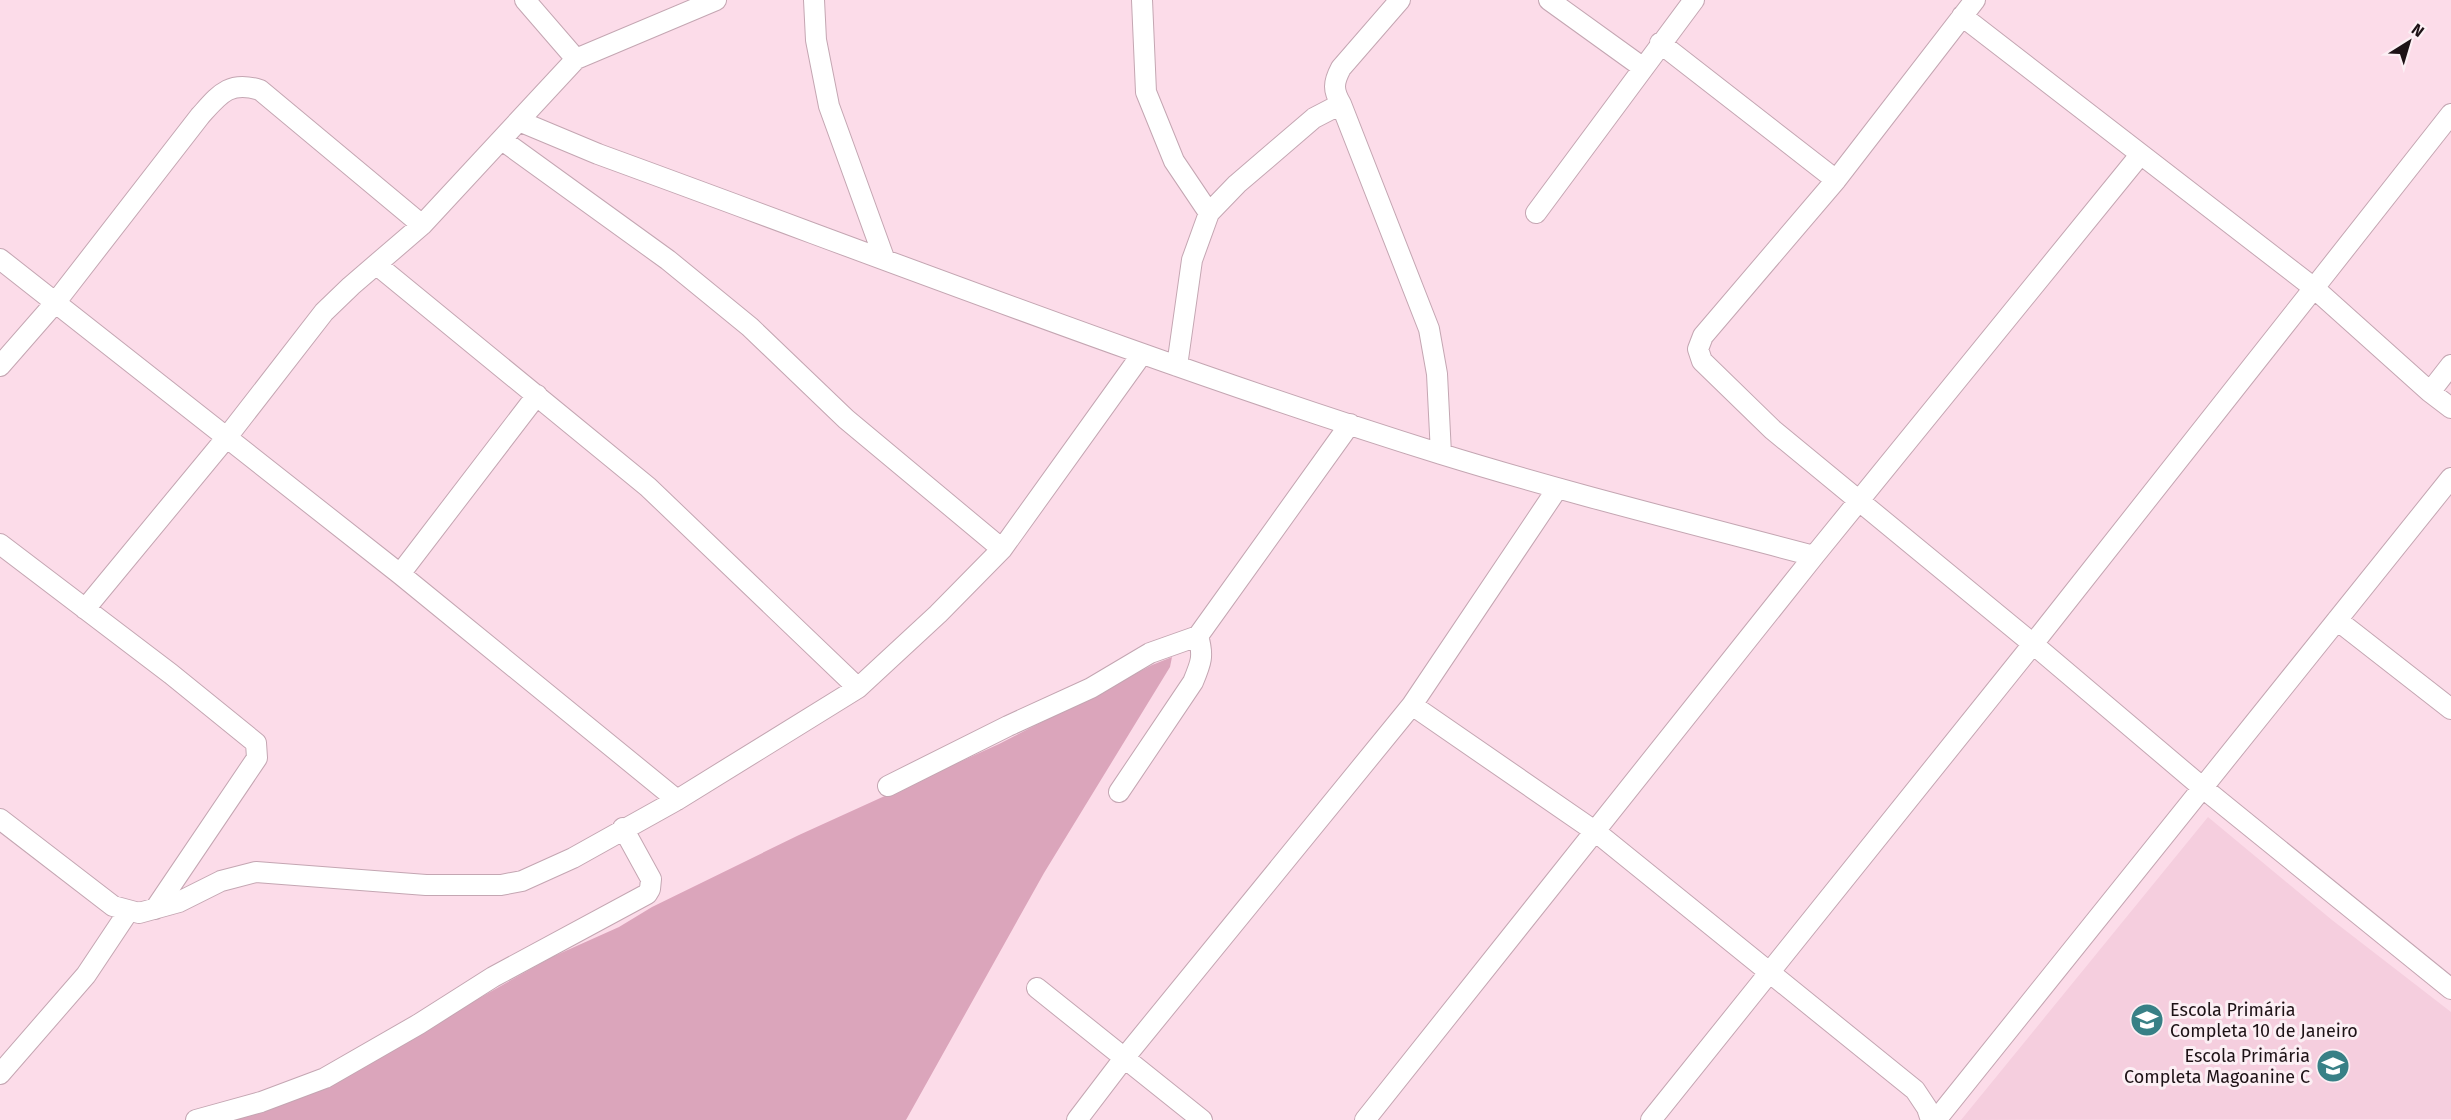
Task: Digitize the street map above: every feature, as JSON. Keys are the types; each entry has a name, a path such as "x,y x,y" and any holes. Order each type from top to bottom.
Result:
{"street":[{"path":"525,0 576,59"},
{"path":"85,609 227,437 324,312 422,225 576,59 716,0"},
{"path":"814,0 816,40 830,106 884,258"},
{"path":"1142,0 1146,92 1174,160 1209,213"},
{"path":"1549,0 1642,67"},
{"path":"1536,213 1642,67 1694,0"},
{"path":"1975,0 1836,180 1703,336 1698,349 1702,361 1773,430 2034,644 2204,788 2451,989"},
{"path":"1391,3 1341,68 1334,81 1334,92 1341,104 1429,329 1437,374 1441,454"},
{"path":"1962,16 2314,288 2430,392 2451,408"},
{"path":"1660,43 1836,180"},
{"path":"0,366 55,303 200,116 221,93 236,86 248,86 260,90 422,225"},
{"path":"1177,366 1192,260 1209,213 1237,184 1314,118 1341,104"},
{"path":"1651,1120 2034,644 2451,114"},
{"path":"519,121 598,154 1177,366 1441,454 1557,489 1814,556"},
{"path":"502,140 668,260 750,327 846,419 1002,549"},
{"path":"1365,1120 1814,556 2140,155"},
{"path":"0,259 400,574 677,800"},
{"path":"377,265 648,487 858,688"},
{"path":"0,819 113,906 128,912 139,913 179,902 220,881 256,872 426,885 501,885 522,881 573,858 623,828 677,800 858,688 938,614 1002,549 1142,354"},
{"path":"2430,392 2451,365"},
{"path":"400,574 537,395"},
{"path":"888,786 1008,726 1091,688 1150,653 1198,636 1350,424"},
{"path":"1936,1120 2451,478"},
{"path":"1077,1120 1125,1057 1412,705 1557,489"},
{"path":"0,543 171,674 256,743 257,758 155,909"},
{"path":"2337,620 2451,709"},
{"path":"1119,792 1193,682 1203,651 1198,636"},
{"path":"1412,705 1596,832 1771,971 1915,1090 1927,1108 1931,1120"},
{"path":"196,1120 261,1102 325,1078 419,1024 493,976 647,894 651,879 623,828"},
{"path":"0,1074 86,975 128,912"},
{"path":"1037,988 1202,1120"}],"shaded area":[{"path":"1172,657 1170,667 1044,873 906,1120 232,1120 460,1009 552,957 619,927 652,907 799,835 999,744 1152,665"},
{"name":"Escola Primária Completa 10 de Janeiro","path":"2208,817 2332,920 2451,1012 2451,1119 1961,1120"}],"place":[{"name":"Escola Primária Completa 10 de Janeiro","path":"2147,1020"},
{"name":"Escola Primária Completa Magoanine C","path":"2333,1066"}]}
